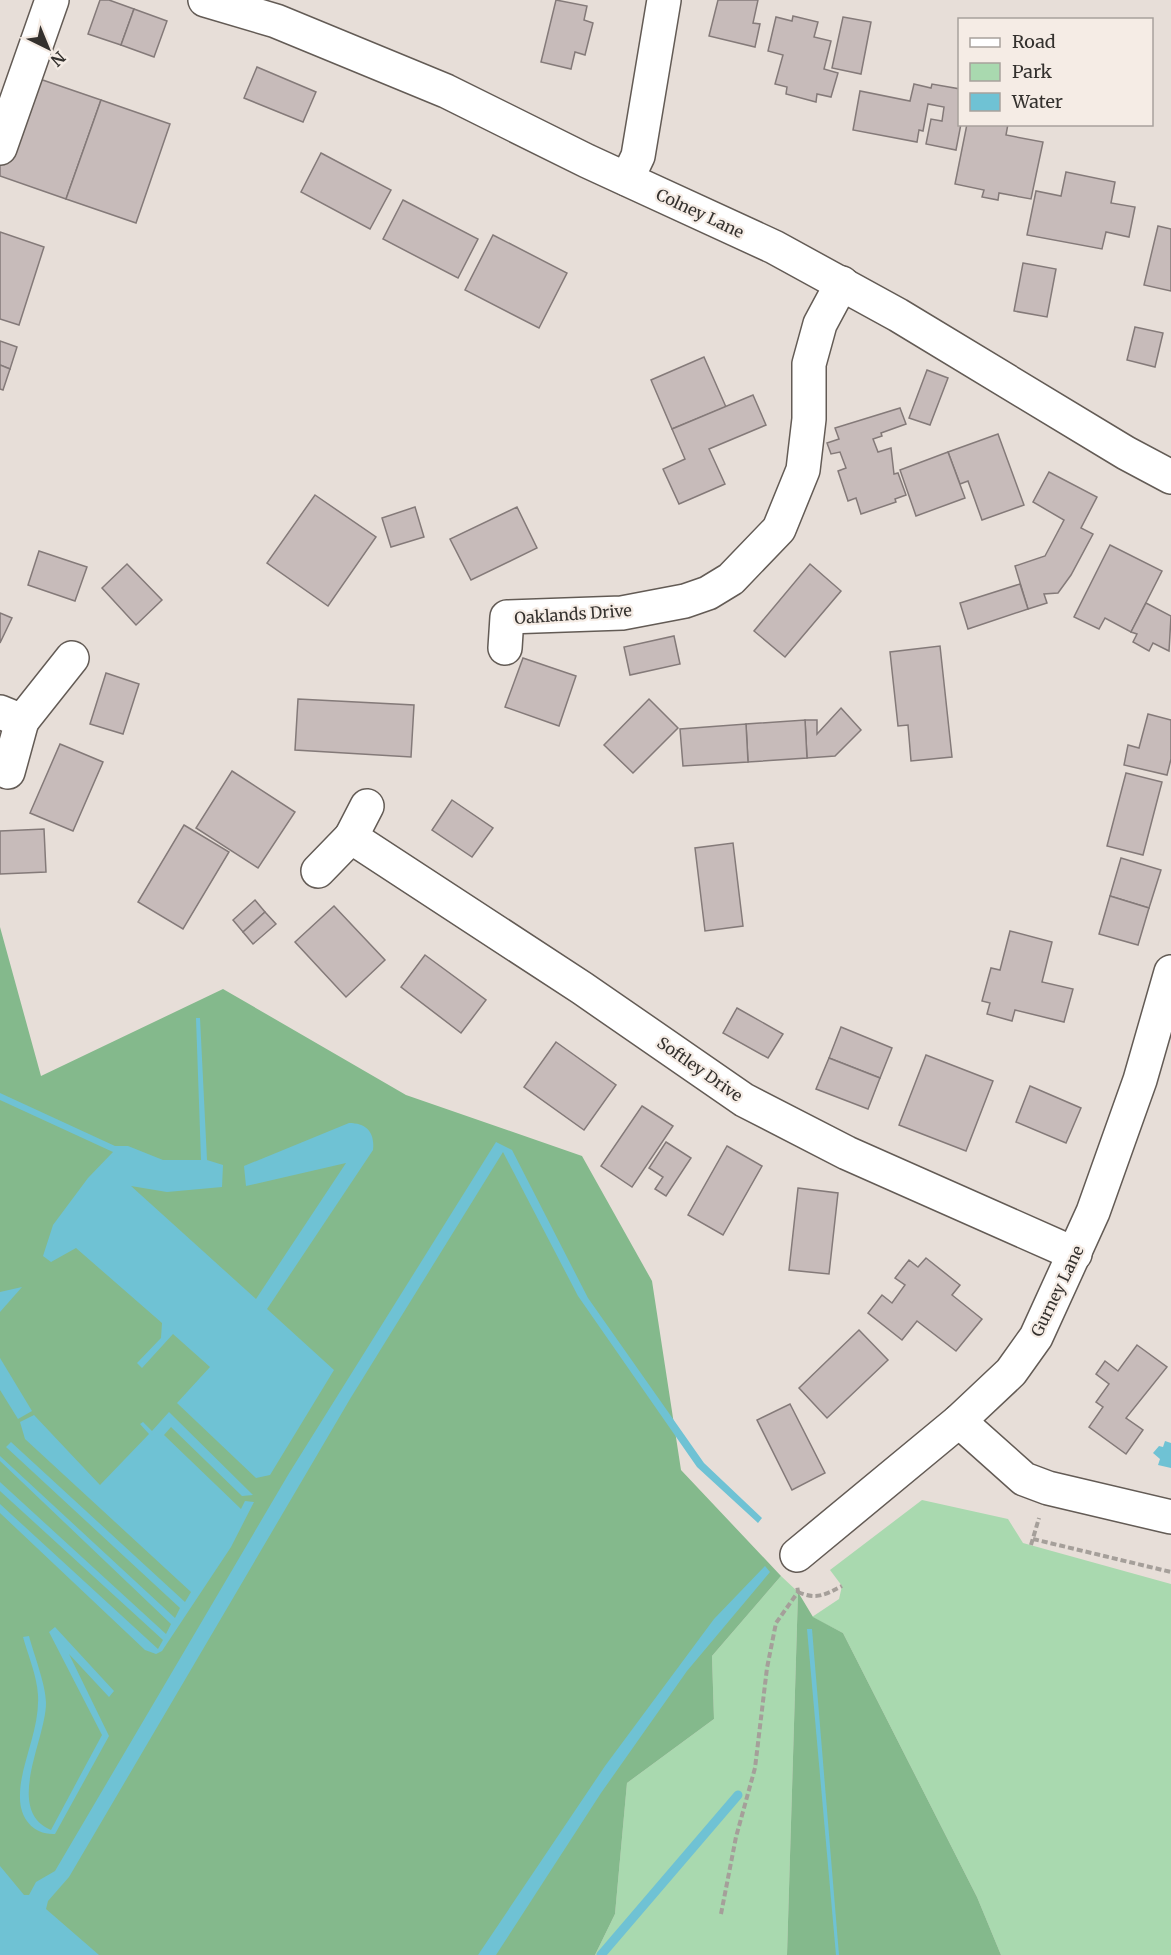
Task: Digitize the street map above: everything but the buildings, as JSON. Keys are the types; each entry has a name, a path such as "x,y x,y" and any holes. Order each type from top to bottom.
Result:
{"street":[{"path":"0,148 52,0"},
{"name":"Colney Lane","path":"205,0 276,21 446,91 627,180 765,242 842,283 1126,453 1171,477"},
{"path":"627,180 638,156 664,0"},
{"name":"Oaklands Drive","path":"505,648 507,617 622,613 685,601 708,593 730,579 779,529 803,470 809,420 809,364 820,324 842,283"},
{"path":"8,772 11,716 72,658"},
{"path":"318,871 351,837 367,806"},
{"name":"Softley Drive","path":"351,837 582,988 744,1100 847,1153 1075,1254"},
{"name":"Gurney Lane","path":"797,1555 959,1421 1011,1371 1036,1337 1093,1212 1140,1080 1171,972"},
{"path":"959,1421 1024,1479 1047,1488 1171,1517"}],"path":[{"path":"1031,1545 1033,1539 1171,1572"},
{"path":"721,1914 736,1837 755,1768 767,1668 776,1623 798,1592 811,1598 824,1596 842,1586"}],"green space":[{"path":"0,927 41,1076 223,989 406,1095 582,1156 652,1281 681,1470 781,1576 712,1656 714,1719 627,1783 615,1914 595,1955 78,1955 0,1877"},
{"path":"922,1500 1008,1519 1023,1543 1171,1584 1171,1955 1001,1955 977,1897 843,1633 812,1617 839,1599 842,1586 830,1570"},
{"path":"781,1576 798,1592 787,1955 595,1955 615,1914 627,1783 714,1719 712,1656"},
{"path":"798,1592 813,1617 843,1633 977,1897 1001,1955 787,1955"}],"water":[{"path":"196,1018 200,1018 207,1160 223,1165 222,1187 167,1192 131,1186 256,1299 346,1163 246,1186 244,1166 349,1123 365,1127 373,1139 373,1150 267,1309 334,1370 270,1475 256,1478 177,1403 210,1367 173,1334 142,1368 137,1363 161,1338 162,1323 76,1248 51,1262 43,1256 53,1225 88,1178 113,1152 0,1100 0,1093 115,1146 128,1146 163,1160 201,1160"},
{"path":"496,1142 512,1150 588,1298 704,1463 762,1518 758,1523 697,1467 578,1296 503,1152 350,1399 69,1877 48,1901 46,1909 99,1955 0,1955 0,1866 24,1895 29,1895 36,1882 55,1871 288,1475"},
{"path":"22,1287 0,1312 0,1292"},
{"path":"0,1358 32,1411 18,1419 0,1390"},
{"path":"169,1412 253,1495 242,1496 171,1427 164,1435 241,1509 245,1501 254,1502 231,1547 162,1651 156,1654 145,1650 0,1513 0,1504 158,1649 163,1640 0,1491 0,1482 166,1634 171,1624 0,1461 0,1456 175,1618 180,1608 6,1447 11,1442 185,1602 191,1592 25,1439 20,1422 34,1415 100,1485 149,1434 140,1424 143,1422 152,1431"},
{"path":"1165,1441 1171,1443 1171,1468 1158,1465 1160,1459 1153,1453 1159,1446 1163,1447"},
{"path":"765,1566 770,1572 687,1671 601,1793 496,1955 478,1955 605,1766 714,1619"},
{"path":"55,1627 114,1691 109,1697 69,1654 109,1736 55,1834 47,1834 29,1824 20,1803 23,1772 38,1708 36,1680 23,1637 29,1636 42,1679 46,1703 31,1773 30,1807 37,1820 51,1830 102,1735 49,1632"},
{"path":"807,1629 812,1629 839,1955 836,1955"}],"waterway":[{"path":"601,1955 738,1795"}]}
